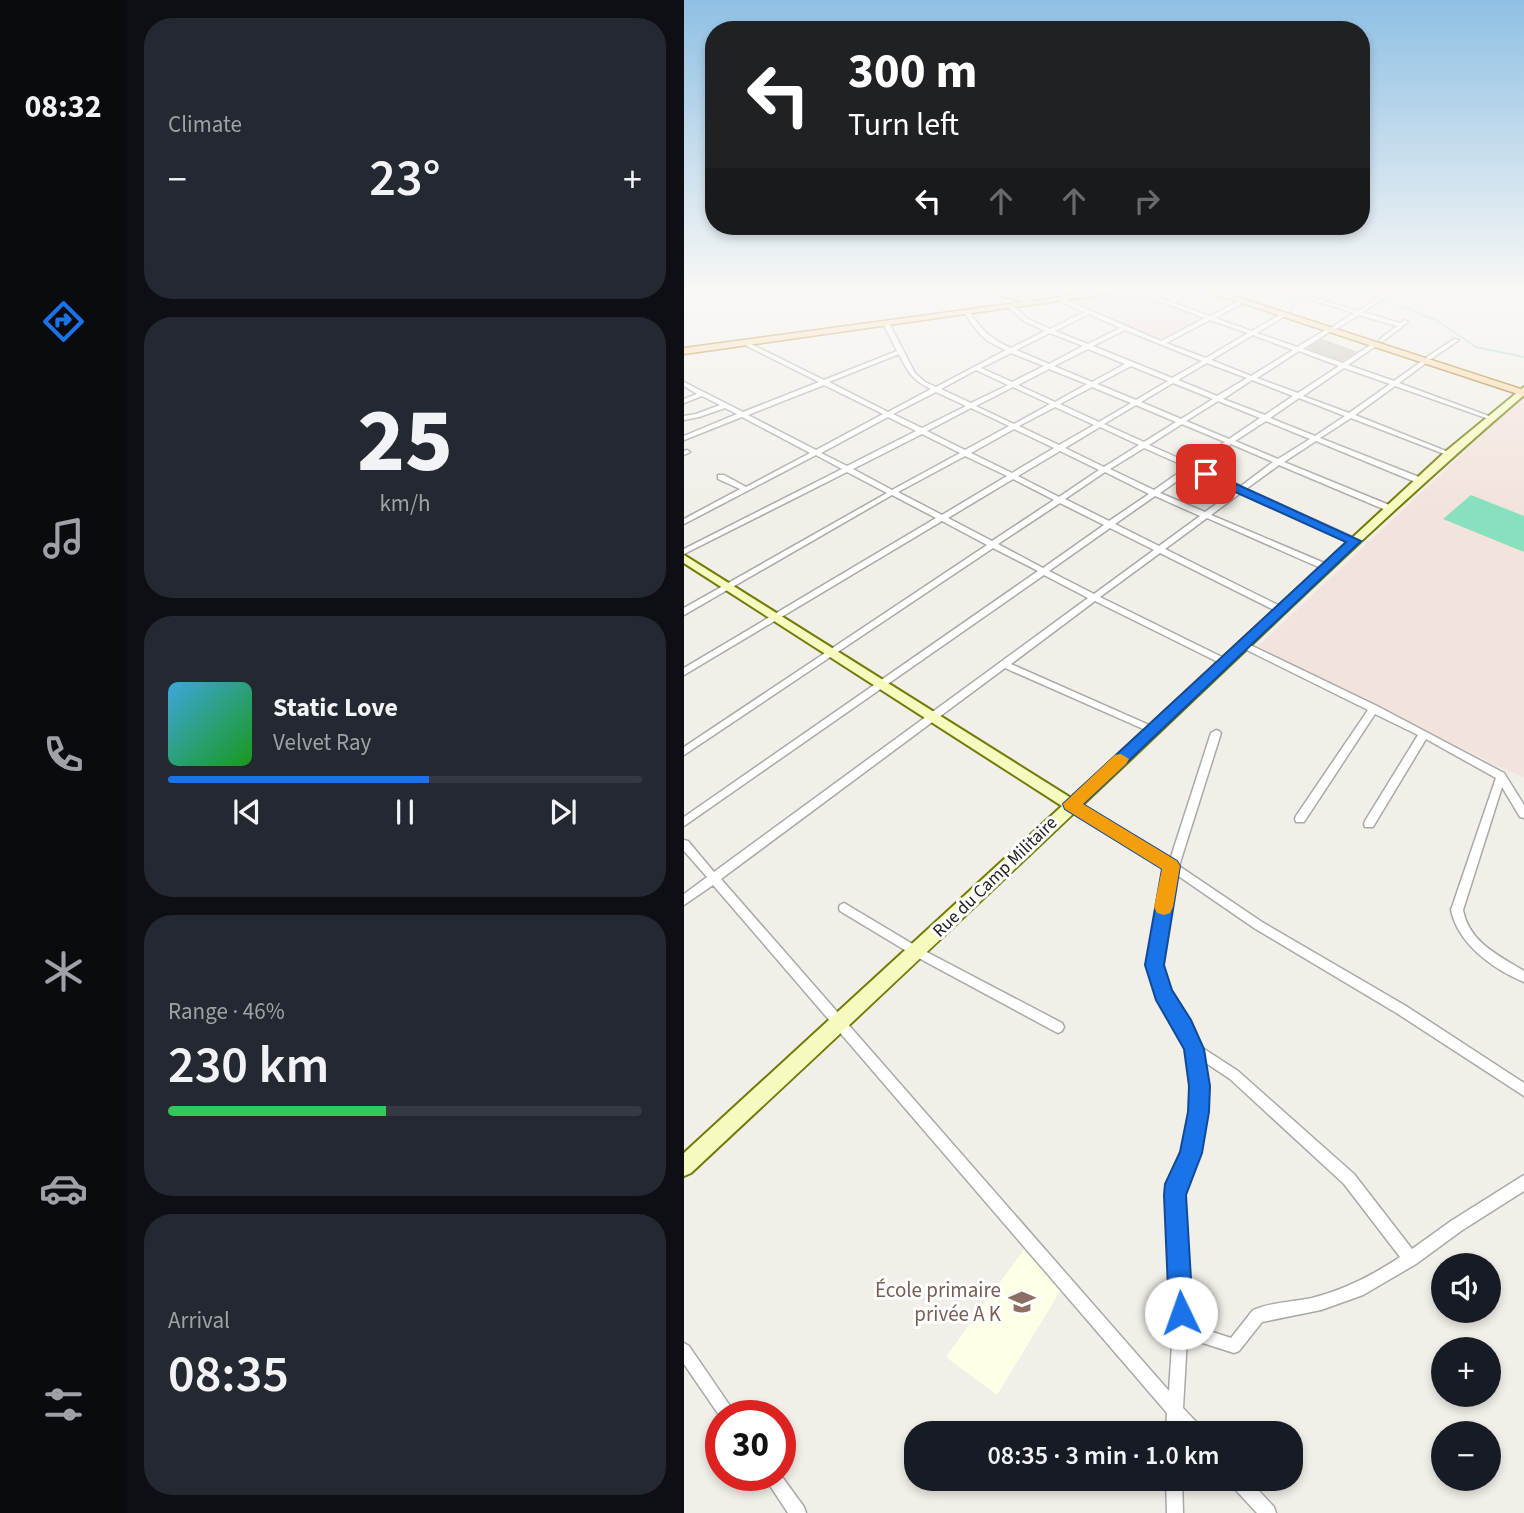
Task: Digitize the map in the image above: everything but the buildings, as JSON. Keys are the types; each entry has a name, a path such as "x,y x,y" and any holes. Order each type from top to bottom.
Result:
{"main road":[{"path":"1429,361 1523,391"}],"street":[{"path":"780,361 1281,610"},
{"path":"684,438 877,361"},
{"path":"905,361 915,377 970,407 1156,494 1326,567"},
{"path":"684,522 990,361"},
{"path":"1034,361 1391,509"},
{"path":"684,552 845,468 1062,361"},
{"path":"1125,361 1421,481"},
{"path":"684,672 1096,424 1206,361 1449,454"},
{"path":"684,752 1105,469 1279,361"},
{"path":"1331,361 1491,418"},
{"path":"684,822 1191,468 1350,361"},
{"path":"684,900 1277,463 1350,416 1426,361"},
{"path":"684,612 893,492 1131,363"},
{"path":"976,368 1354,541"},
{"path":"684,384 1044,572 1225,662"},
{"name":"Rue du Camp Militaire","path":"684,1166 917,952 1071,804 1354,541 1523,391"},
{"path":"684,401 702,394"},
{"path":"684,418 723,406"},
{"path":"721,477 745,489"},
{"path":"684,558 1171,866 1258,925 1402,1010 1524,1090"},
{"path":"1244,645 1374,708 1501,776 1524,814"},
{"path":"1004,664 1153,730"},
{"path":"1299,818 1374,708"},
{"path":"1174,1421 1181,1329 1175,1195 1191,1153 1200,1086 1194,1049 1163,993 1154,965 1171,866 1216,733"},
{"path":"1369,824 1424,734"},
{"path":"1501,776 1457,917 1468,937 1524,977"},
{"path":"684,844 1184,1421"},
{"path":"844,908 917,952 1058,1027"},
{"path":"1194,1049 1234,1075 1349,1178 1411,1259"},
{"path":"1181,1329 1234,1346 1258,1315 1308,1306 1341,1296 1374,1281 1411,1259 1457,1225 1506,1197 1524,1182"},
{"path":"684,1351 719,1400"},
{"path":"782,1491 798,1513"},
{"path":"1175,1491 1175,1513"},
{"path":"1248,1491 1268,1513"}],"shaded area":[{"path":"1524,396 1524,777 1258,646"},
{"name":"École primaire privée A K","path":"1025,1248 1062,1288 997,1395 946,1357"}],"green space":[{"path":"1471,495 1524,516 1524,552 1443,519"}],"slow traffic":[{"path":"1121,759 1071,804 1171,866 1164,907"}],"place":[{"name":"École primaire privée A K","path":"1022,1302"}],"route":[{"path":"1181,1313 1175,1195 1191,1153 1200,1086 1194,1049 1157,981 1154,965 1171,866 1071,804 1354,541 1206,474"}]}
